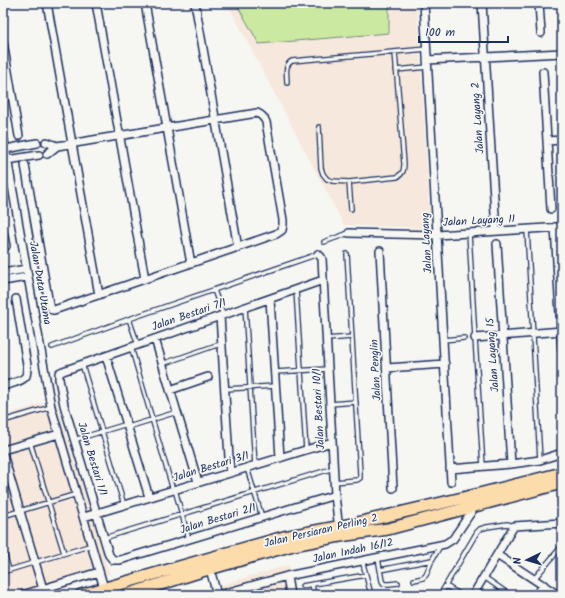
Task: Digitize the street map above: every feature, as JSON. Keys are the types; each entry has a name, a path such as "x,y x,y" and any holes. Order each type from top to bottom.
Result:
{"main road":[{"name":"Jalan Persiaran Perling 2","path":"126,595 339,531 562,473"},
{"name":"Jalan Persiaran Perling 2","path":"81,595 105,592 284,537 339,531 388,529 562,483"}],"street":[{"path":"47,3 98,296"},
{"path":"96,3 145,279"},
{"path":"145,3 191,264"},
{"path":"194,3 238,248"},
{"name":"Jalan Layang","path":"424,3 451,482"},
{"name":"Jalan Layang 2","path":"482,3 496,231"},
{"path":"539,3 541,33"},
{"path":"3,42 19,136"},
{"path":"428,64 485,57 562,52"},
{"path":"543,72 551,209"},
{"path":"7,160 43,154 57,146 257,114 263,116 266,122 283,225 282,230 276,234 238,248 57,310 52,310 49,304 25,165"},
{"name":"Jalan Duta Utama","path":"3,135 51,406 99,572"},
{"path":"547,141 562,140"},
{"path":"46,142 57,146"},
{"path":"6,149 37,144"},
{"path":"559,227 562,350"},
{"name":"Jalan Layang 11","path":"348,233 437,235 559,227"},
{"path":"3,232 6,246"},
{"name":"Jalan Layang 15","path":"497,244 511,464"},
{"name":"Jalan Penglin","path":"380,251 393,488"},
{"name":"Jalan Bestari 10/1","path":"318,254 322,259 334,482 339,531"},
{"path":"3,273 26,269"},
{"path":"3,281 27,277"},
{"name":"Jalan Bestari 7/1","path":"63,371 323,280"},
{"path":"3,386 22,380 26,376 26,365 16,299"},
{"path":"270,299 280,458"},
{"path":"222,316 222,344 230,473"},
{"path":"475,338 561,331"},
{"path":"155,339 198,482"},
{"path":"106,356 149,498"},
{"path":"387,368 445,364"},
{"name":"Jalan Bestari 1/1","path":"63,371 59,373 59,376 64,405 109,555"},
{"path":"170,390 208,377"},
{"path":"3,450 59,434"},
{"name":"Jalan Bestari 3/1","path":"84,517 332,442"},
{"path":"3,454 43,589"},
{"path":"450,469 511,464 540,460 562,454"},
{"name":"Jalan Bestari 2/1","path":"109,555 113,560 120,560 335,495"},
{"name":"Jalan Indah 16/12","path":"218,595 287,576 450,542 476,505"},
{"path":"473,595 514,526 562,524"},
{"path":"497,555 559,593"},
{"path":"210,569 218,595"},
{"path":"22,595 99,572 105,592"},
{"path":"287,576 290,595"},
{"path":"536,595 544,585"}],"lane":[{"path":"287,83 286,66 288,62 292,60 427,49"},
{"path":"319,127 320,168 327,179 332,181 349,182 397,177 401,175 403,173 404,164 395,52"},
{"path":"396,70 428,64"},
{"path":"349,182 352,209"},
{"path":"527,229 540,460"},
{"path":"324,242 348,233"},
{"path":"469,233 483,466"},
{"path":"52,347 318,254"},
{"path":"334,482 357,480 360,478 347,254"},
{"path":"214,290 222,316"},
{"path":"296,290 306,450"},
{"path":"245,307 255,465"},
{"path":"129,320 152,420 189,539"},
{"path":"326,339 352,337"},
{"path":"443,340 464,338"},
{"path":"162,364 222,344"},
{"path":"82,364 124,505"},
{"path":"275,372 328,369"},
{"path":"225,389 276,386"},
{"path":"330,404 356,402"},
{"path":"3,421 51,406"},
{"path":"74,440 102,431 152,420 177,412"},
{"path":"30,442 64,553"},
{"path":"247,468 262,517"},
{"path":"104,538 334,468"},
{"path":"3,516 77,494"},
{"path":"440,595 480,529 507,524 514,526"},
{"path":"3,572 92,545"},
{"path":"414,580 423,578 426,575 439,545"},
{"path":"534,579 562,546"},
{"path":"3,549 9,570"},
{"path":"378,557 382,581 384,584 398,583"},
{"path":"362,560 371,595"},
{"path":"380,570 432,560"},
{"path":"302,586 366,574"},
{"path":"484,577 510,595"},
{"path":"312,584 314,595"},
{"path":"446,586 460,595"}],"shaded area":[{"path":"227,3 417,3 430,219 428,228 344,225"},
{"path":"55,399 110,574 44,595 3,595 3,416"},
{"path":"289,565 296,595 186,595"}],"green space":[{"path":"236,3 389,3 389,33 259,44"}]}
